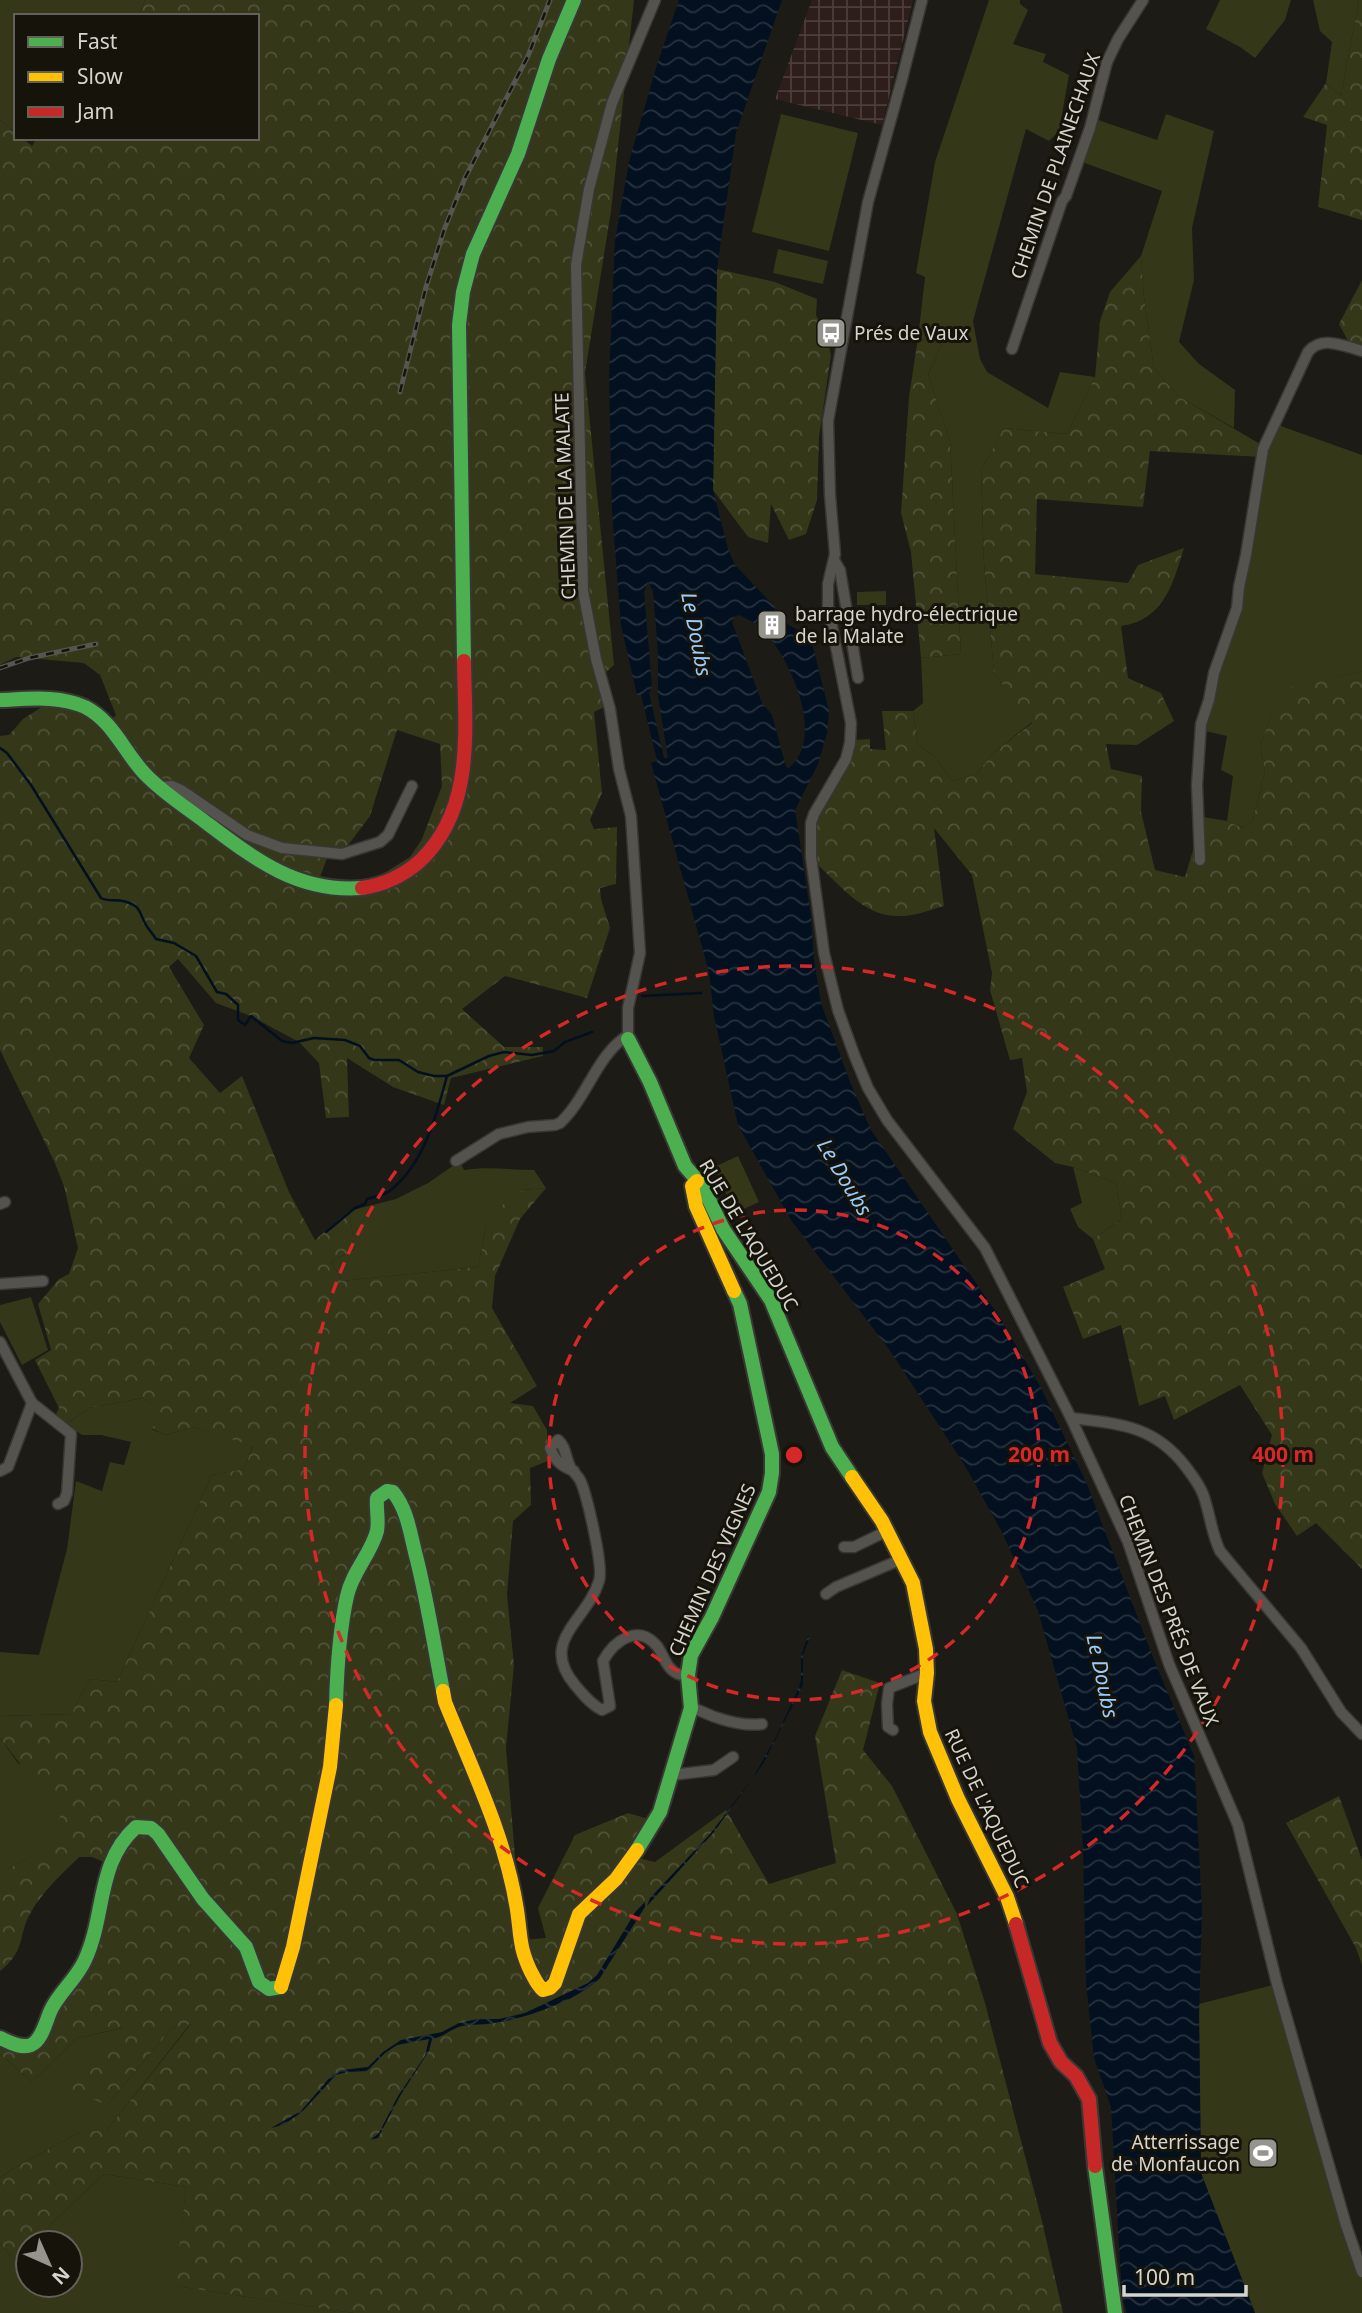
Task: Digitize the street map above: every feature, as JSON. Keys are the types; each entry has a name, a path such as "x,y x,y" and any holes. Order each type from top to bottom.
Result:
{"street":[{"path":"0,701 57,699 83,707 108,725 136,764 160,787 251,856 276,871 308,884 330,890 367,888 400,876 430,850 458,800 465,730 459,325 463,292 473,254 518,154 549,59 574,0"},
{"name":"CHEMIN DE LA MALATE","path":"628,1039 628,1008 640,953 631,816 583,591 576,265 589,189 612,103 655,0"},
{"name":"CHEMIN DES PRÉS DE VAUX","path":"922,0 868,202 828,421 834,560 828,584 828,606 849,713 850,743 842,768 811,823 811,857 829,976 838,1010 868,1088 887,1120 985,1248 1071,1418 1128,1542 1169,1664 1238,1825 1277,1984 1342,2212 1362,2272"},
{"name":"CHEMIN DE PLAINECHAUX","path":"1012,349 1062,201 1090,128 1107,62 1143,0"},
{"path":"1200,860 1197,785 1199,731 1214,673 1237,608 1263,449 1314,344 1324,341 1362,351"},
{"name":"CHEMIN DES PRÉS DE VAUX","path":"834,560 840,570 858,678"},
{"path":"160,787 172,786 181,790 247,835 293,849 342,854 380,842 388,835 412,786"},
{"path":"456,1161 499,1134 512,1129 560,1123 583,1096 605,1058 624,1038 628,1039"},
{"name":"RUE DE L'AQUEDUC","path":"628,1039 650,1082 685,1166 703,1187 723,1229 771,1300 832,1447 887,1531 917,1596 926,1648 924,1701 930,1732 958,1799 1007,1897 1024,1945 1050,2043 1061,2062 1076,2076 1089,2099 1096,2181 1115,2313"},
{"name":"CHEMIN DES VIGNES","path":"0,2038 27,2046 43,2032 55,2002 85,1961 92,1945 106,1877 117,1849 136,1827 151,1828 158,1834 203,1899 246,1947 259,1982 269,1989 282,1987 293,1947 330,1767 336,1711 338,1651 347,1594 355,1572 376,1534 377,1498 382,1493 393,1492 398,1497 407,1518 423,1583 445,1702 489,1812 508,1868 522,1954 538,1986 543,1990 555,1983 579,1914 616,1879 660,1812 691,1708 688,1675 691,1655 712,1617 769,1492 774,1468 740,1304 696,1206 692,1186 697,1181"},
{"path":"0,1284 43,1281"},
{"path":"0,1342 32,1404 71,1434 66,1493 64,1501 58,1504"},
{"path":"0,1471 8,1467 32,1404"},
{"path":"1071,1418 1142,1430 1165,1444 1182,1462 1203,1492 1213,1536 1220,1551 1301,1648 1341,1712 1362,1734"},
{"path":"574,1471 586,1495 601,1564 601,1578 584,1611 570,1627 564,1640 560,1655 567,1675 594,1706 602,1710 610,1706 603,1661 617,1642 630,1635 650,1640 671,1670 688,1675"},
{"path":"844,1547 854,1547 887,1531"},
{"path":"826,1594 836,1587 902,1559"},
{"path":"893,1730 888,1727 889,1688 927,1673"},
{"path":"691,1708 715,1718 748,1726 762,1724"},
{"path":"671,1775 713,1770 733,1757"}],"shaded area":[{"path":"812,0 913,0 882,125 775,99"}],"green space":[{"path":"0,0 145,0 140,14 14,14 14,131 0,120"},
{"path":"145,0 634,0 611,211 585,373 614,665 597,680 604,707 594,712 602,793 590,820 594,829 617,827 616,884 600,888 610,928 587,998 505,976 462,1009 504,1047 543,1047 543,1056 451,1078 444,1105 393,1087 347,1058 349,1117 326,1118 319,1063 299,1042 251,1016 216,1003 178,959 169,967 204,1025 189,1058 220,1093 242,1076 289,1192 315,1240 349,1211 355,1249 331,1262 342,1281 478,1267 486,1227 505,1202 523,1190 546,1188 520,1219 495,1276 492,1308 537,1386 510,1403 533,1406 547,1430 548,1461 530,1468 531,1505 513,1521 507,1595 514,1665 506,1748 522,1940 546,1938 538,1908 575,1835 628,1813 652,1820 634,1857 655,1862 726,1810 769,1884 836,1863 815,1736 842,1670 880,1683 863,1750 892,1786 957,1914 985,2003 1063,2313 354,2313 175,2286 186,2187 104,2174 46,2229 14,2229 14,2259 0,2244 0,2178 82,2131 106,2131 191,2024 172,2028 107,2105 65,2088 122,2028 77,2038 32,2082 0,2054 0,2043 30,2049 89,1958 113,1866 92,1857 79,1857 36,1904 18,1949 0,1971 0,1870 6,1870 54,1844 59,1818 75,1795 42,1792 0,1738 0,1717 71,1714 90,1679 117,1682 212,1475 244,1469 253,1446 194,1427 166,1435 150,1428 170,1420 143,1398 89,1408 66,1424 56,1414 59,1408 35,1360 51,1350 38,1304 59,1279 69,1274 78,1248 64,1186 0,1050 0,736 9,735 23,719 45,705 71,709 104,727 116,715 100,675 84,663 16,657 0,665 0,120 14,131 14,140 24,140 32,146 36,140 259,140 259,14 140,14","holes":["397,730 440,744 442,786 422,839 410,857 381,875 352,884 318,882 331,848 346,848 370,816"]},
{"path":"989,0 1020,0 1020,4 1028,10 1013,44 1046,54 1043,62 1069,75 1059,131 1049,141 1026,129 973,321 980,359 987,372 1048,408 1060,372 1095,377 1067,434 1004,428 981,470 984,563 994,673 1032,722 992,754 977,774 952,781 936,758 918,744 913,711 923,703 921,658 961,654 950,441 928,374 942,344 918,338 925,277 916,273 935,162"},
{"path":"1220,0 1291,0 1285,20 1255,58 1206,29"},
{"path":"1313,0 1359,0 1341,96 1326,83 1332,42 1320,31"},
{"path":"1359,0 1362,0 1362,220 1318,207 1327,125 1303,117 1326,83 1341,96"},
{"path":"781,114 858,133 829,251 752,232"},
{"path":"1166,114 1214,131 1192,228 1194,280 1179,342 1199,364 1235,390 1234,428 1178,396 1154,368 1141,256 1162,191 1082,162 1098,120 1157,140"},
{"path":"778,249 828,261 823,284 773,273"},
{"path":"1141,256 1154,368 1178,396 1267,448 1262,457 1150,451 1143,507 1037,499 1035,574 1128,583 1138,565 1184,548 1169,591 1156,609 1137,622 1121,626 1128,678 1161,693 1174,721 1137,745 1106,744 1111,769 1142,776 1141,812 1155,870 1185,877 1203,817 1227,821 1243,828 1253,820 1265,771 1260,746 1281,690 1362,671 1362,1569 1316,1523 1297,1536 1275,1504 1262,1473 1272,1435 1240,1385 1174,1420 1165,1396 1139,1406 1121,1325 1083,1339 1063,1287 1105,1269 1093,1239 1122,1219 1116,1183 1055,1163 1013,1129 1027,1092 1022,1058 1010,1060 990,990 992,973 972,875 934,828 944,906 912,915 888,915 864,906 815,862 815,826 818,816 846,770 854,740 870,739 870,749 886,750 882,711 913,711 918,744 936,758 952,781 977,774 992,754 1032,723 994,673 984,563 981,470 1004,428 1067,434 1095,377 1100,321 1110,292"},
{"path":"717,269 775,282 817,299 816,315 827,337 831,355 819,437 817,500 806,534 789,540 771,504 768,543 748,537 713,490"},
{"path":"1362,280 1362,345 1348,341 1339,324"},
{"path":"918,338 942,344 928,374 950,441 961,654 921,658 911,552 901,513 909,397"},
{"path":"1278,425 1362,455 1362,671 1281,691 1260,746 1265,771 1253,820 1244,828 1227,821 1233,776 1221,770 1227,736 1205,731 1217,673 1240,614 1262,457"},
{"path":"886,591 886,605 857,605 857,592"},
{"path":"738,1156 759,1202 735,1213 714,1167"},
{"path":"460,1161 464,1170 534,1170 546,1188 523,1190 486,1227 478,1267 342,1281 331,1262 355,1249 349,1211 396,1199 428,1183"},
{"path":"1073,1167 1116,1183 1122,1219 1093,1239 1078,1227 1070,1209 1082,1203"},
{"path":"31,1297 48,1350 22,1365 0,1322 0,1305"},
{"path":"143,1398 171,1420 151,1429 166,1435 194,1427 253,1445 244,1469 212,1475 117,1682 90,1679 71,1714 0,1717 0,1652 39,1655 67,1549 76,1481 102,1491 110,1462 124,1465 131,1442 101,1435 82,1435 66,1424 89,1408"},
{"path":"0,1738 18,1763 76,1794 60,1818 55,1844 6,1870 0,1870"},
{"path":"1339,1796 1362,1860 1362,1965 1356,1948 1286,1823"},
{"name":"Atterrissage de Monfaucon","path":"1277,1984 1362,2272 1362,2313 1255,2313 1201,2173 1199,2004"},
{"path":"191,2023 106,2131 82,2131 0,2178 0,2054 32,2082 77,2038 123,2028 107,2105 172,2028"},
{"path":"104,2174 186,2187 176,2286 354,2313 0,2313 0,2244 14,2259 14,2299 84,2299 84,2229 46,2229"}],"water":[{"name":"Le Doubs","path":"679,0 782,0 736,133 717,269 713,490 728,549 735,565 776,608 759,625 739,615 734,617 732,622 762,703 772,715 786,767 789,768 799,755 805,720 795,682 768,635 781,621 802,632 813,647 829,711 827,733 818,764 795,810 821,1003 871,1130 1000,1318 1041,1388 1086,1482 1194,1756 1202,1910 1199,2017 1201,2173 1255,2313 1127,2313 1122,2297 1111,2107 1094,2058 1086,1982 1083,1847 1077,1748 1038,1611 1002,1532 964,1464 891,1352 791,1220 738,1125 714,1016 709,972 651,763 657,761 641,695 637,695 621,625 612,511 609,377 615,241 629,162","holes":["648,582 653,591 658,695 668,758 664,758 649,693 652,687 644,592"]},
{"path":"808,1636 810,1637 803,1655 803,1685 763,1764 714,1832 647,1906 650,1898 710,1834 752,1779 776,1737 799,1687 801,1656"},
{"path":"645,1902 645,1907 600,1978 578,1994 536,2013 495,2023 462,2026 432,2039 429,2051 400,2096 378,2138 370,2140 379,2133 398,2096 425,2056 429,2039 397,2045 367,2071 336,2075 302,2112 283,2125 271,2128 301,2111 332,2075 342,2070 368,2067 383,2052 401,2040 442,2032 459,2023 525,2013 588,1983 597,1975 636,1911"}],"waterway":[{"path":"0,748 7,753 31,785 101,898 133,905 139,910 156,939 174,943 196,956 217,992 226,994 238,1005 238,1020 245,1025 251,1016 282,1041 292,1043 314,1038 345,1040 360,1046 369,1058 399,1060 418,1072 434,1076 447,1076 489,1056 504,1052 532,1055 554,1051 565,1042 592,1032"},
{"path":"642,996 701,993"},
{"path":"326,1232 355,1208 365,1204 367,1199 388,1192 411,1169 427,1139 447,1076"}],"railway":[{"path":"400,392 426,287 444,230 465,178 528,56 550,0"},
{"path":"0,668 29,658 96,644"}],"traffic: fast":[{"path":"464,661 459,325 463,292 473,254 518,154 549,59 574,0"},
{"path":"0,700 54,699 85,707 103,720 145,774 159,787 258,860 296,879 317,885 362,888"},
{"path":"628,1039 650,1082 685,1166 703,1187 723,1229 771,1300 832,1447 852,1477"},
{"path":"637,1850 660,1812 691,1708 688,1675 691,1655 712,1617 769,1492 772,1454 740,1304 734,1291"},
{"path":"336,1705 339,1650 349,1587 377,1531 377,1498 387,1491 393,1492 398,1499 407,1521 443,1691"},
{"path":"0,2038 23,2046 31,2045 38,2039 52,2008 85,1960 92,1943 103,1890 114,1857 123,1841 136,1827 151,1828 158,1834 203,1899 246,1947 259,1982 269,1989 281,1987"},
{"path":"1095,2166 1115,2313"}],"traffic: slow":[{"path":"697,1181 692,1186 696,1206 734,1291"},
{"path":"852,1477 882,1521 913,1583 926,1649 924,1701 930,1732 958,1799 1007,1897 1016,1924"},
{"path":"443,1691 445,1702 497,1830 512,1883 524,1956 543,1990 555,1983 579,1914 616,1879 637,1850"},
{"path":"281,1987 293,1947 330,1767 336,1705"}],"traffic: jam":[{"path":"362,888 385,882 414,866 438,840 450,818 463,767 464,661"},
{"path":"1016,1924 1050,2043 1061,2062 1076,2076 1089,2099 1095,2166"}],"place":[{"name":"Prés de Vaux","path":"831,333"},
{"name":"barrage hydro-électrique de la Malate","path":"772,625"},
{"name":"Atterrissage de Monfaucon","path":"1263,2153"}]}
